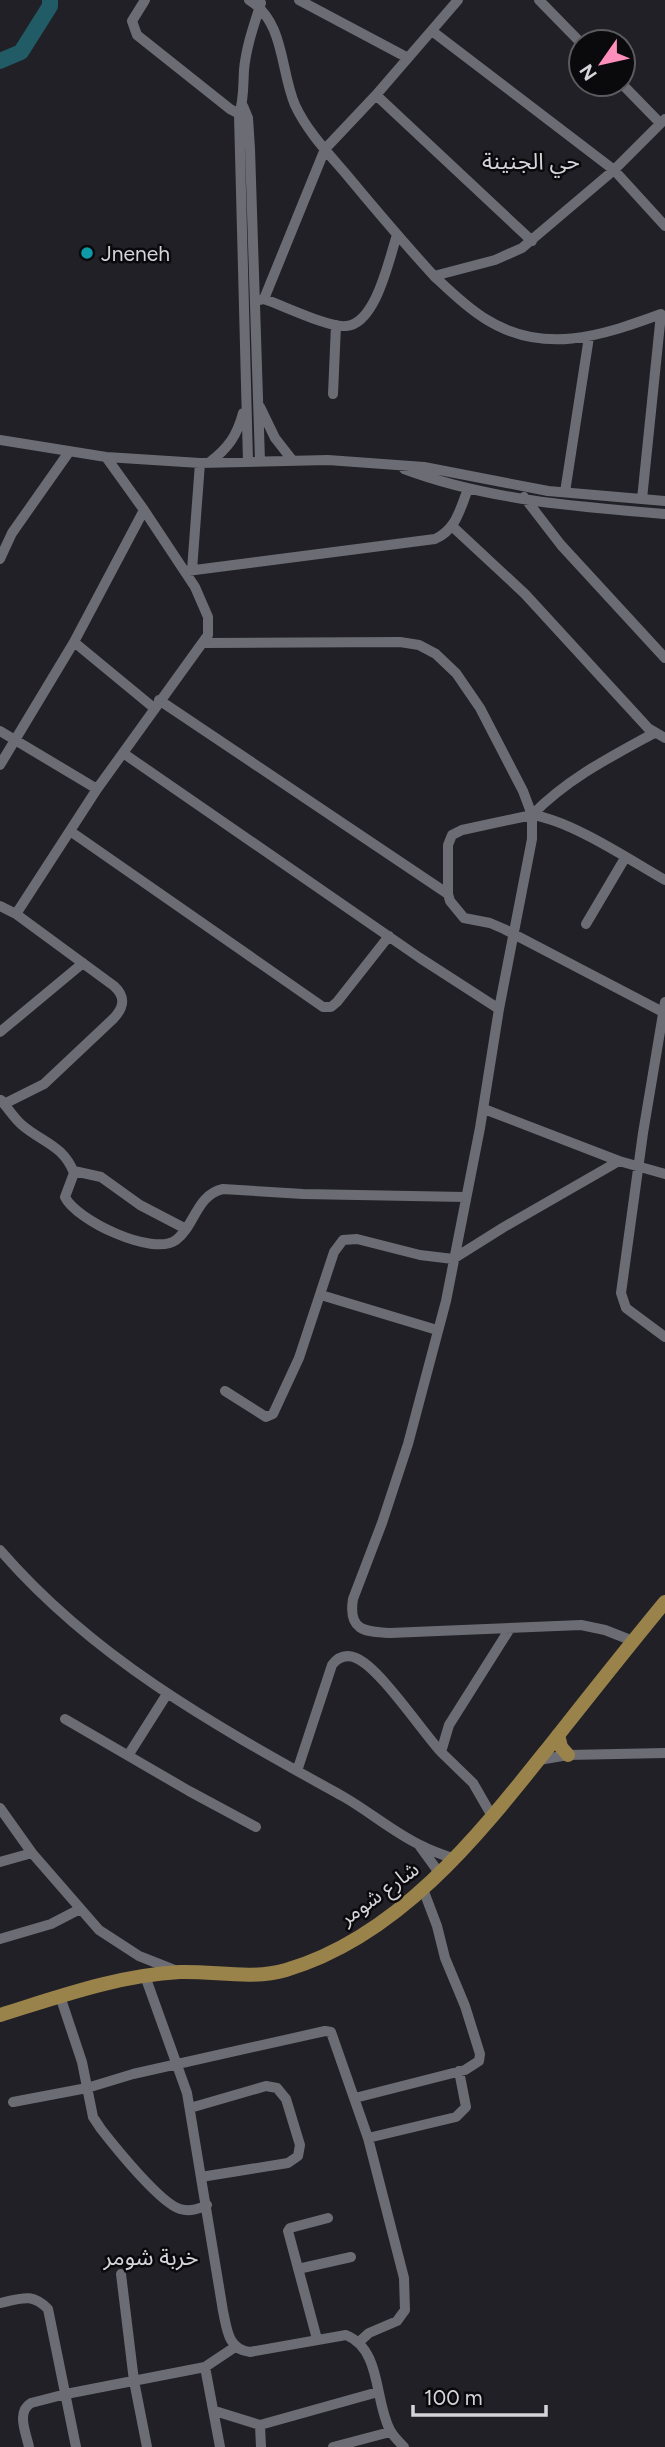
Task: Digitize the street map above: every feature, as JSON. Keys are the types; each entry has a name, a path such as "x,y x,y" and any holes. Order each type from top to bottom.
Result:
{"main road":[{"name":"شارع شومر","path":"0,2015 60,1996 145,1976 181,1972 265,1974 286,1970 331,1952 354,1939 423,1889 455,1859 539,1760 664,1603"},
{"path":"558,1735 561,1747 568,1755"}],"street":[{"path":"145,0 132,21 137,34 244,113"},
{"path":"249,0 260,3 279,44 288,86 305,123 434,276 483,318 519,336 554,340 589,337 663,313 642,499"},
{"path":"299,0 408,58"},
{"path":"248,461 246,400 254,301 325,149 458,0"},
{"path":"539,0 567,29"},
{"path":"260,3 244,69 260,461"},
{"path":"432,31 614,170 665,226"},
{"path":"376,95 532,242"},
{"path":"434,276 495,260 522,248 614,170 663,121 637,98"},
{"path":"254,301 337,326 356,323 373,304 397,235"},
{"path":"333,394 337,326"},
{"path":"565,492 589,337"},
{"path":"189,571 205,463 228,447 235,438 246,400"},
{"path":"258,403 275,438 293,461"},
{"path":"0,440 106,457 205,463 328,460 425,467 520,486 665,501"},
{"path":"0,559 12,533 69,452"},
{"path":"16,914 97,789 208,635 208,617 189,571 106,457"},
{"path":"392,465 468,489 525,499 665,514"},
{"path":"520,486 525,499 561,545 665,659"},
{"path":"189,571 435,539 453,527 468,489"},
{"path":"0,765 74,642 144,510"},
{"path":"453,527 526,594 654,733 665,738"},
{"path":"74,642 157,704 448,894"},
{"path":"204,643 400,642 429,649 456,673 480,708 523,791 532,815 531,852 499,1009 484,1109 453,1259 408,1444 353,1599 351,1612 354,1622 360,1628 372,1632 509,1630 582,1625 605,1630 633,1641"},
{"path":"0,730 97,789"},
{"path":"532,815 573,779 654,733"},
{"path":"122,753 499,1009"},
{"path":"665,880 556,821 532,815 462,830 452,835 448,845 448,894 454,907 464,918 490,923 664,1007 621,1293 626,1308 665,1337"},
{"path":"69,831 323,1007 331,1007 337,1002 389,936"},
{"path":"586,924 625,858"},
{"path":"0,906 16,914 118,990 123,1002 120,1012 44,1084 2,1101 20,1124 56,1146 74,1171 74,1177 66,1191 66,1200 77,1211 103,1228 146,1243 159,1245 174,1242 186,1229 205,1199 223,1189 303,1194 466,1197"},
{"path":"0,1032 83,963"},
{"path":"484,1109 619,1161 665,1174"},
{"path":"225,1391 266,1417 273,1413 299,1358 334,1252 341,1242 357,1239 428,1256 453,1259 619,1161"},
{"path":"74,1171 100,1177 140,1205 186,1229"},
{"path":"321,1295 437,1330"},
{"path":"0,1550 63,1615 112,1656 167,1694 365,1809 419,1845 455,1859"},
{"path":"441,1752 449,1725 509,1630"},
{"path":"297,1771 332,1665 337,1658 355,1657 371,1668 441,1752 473,1783 492,1816"},
{"path":"129,1754 167,1694"},
{"path":"65,1719 256,1827"},
{"path":"539,1760 568,1755 665,1753"},
{"path":"0,1808 32,1853 99,1930 139,1956 181,1972"},
{"path":"419,1845 440,1874"},
{"path":"0,1862 32,1853"},
{"path":"355,2098 459,2071 479,2061 480,2054 466,2006 445,1958 423,1889"},
{"path":"0,1939 51,1924 80,1909"},
{"path":"145,1976 190,2108 223,2311 228,2333 235,2347 241,2351 256,2352 346,2335 359,2342 370,2360 378,2392 398,2442 340,2446"},
{"path":"60,1996 82,2062 93,2117 101,2129 160,2196 173,2206 193,2210 207,2205"},
{"path":"13,2102 87,2088 133,2074 325,2031 331,2032 368,2138 404,2278 405,2310 397,2321 369,2333 359,2342"},
{"path":"368,2138 448,2119 462,2113 467,2107 459,2071"},
{"path":"190,2108 266,2086 277,2088 286,2099 300,2145 298,2156 288,2163 201,2177"},
{"path":"317,2339 288,2231 290,2228 328,2218"},
{"path":"298,2269 351,2257"},
{"path":"121,2274 134,2381 147,2447"},
{"path":"0,2303 27,2298 39,2300 48,2309 76,2447"},
{"path":"29,2447 22,2414 25,2406 66,2394 205,2367 235,2347"},
{"path":"205,2367 220,2447"},
{"path":"215,2412 260,2425 378,2392"},
{"path":"260,2425 261,2447"}],"waterway":[{"path":"0,61 21,52 50,6 50,0"}],"place":[{"name":"Jneneh","path":"87,253"}],"district":[{"name":"حي الجنينة","path":"531,161"},
{"name":"خربة شومر","path":"151,2257"}]}
